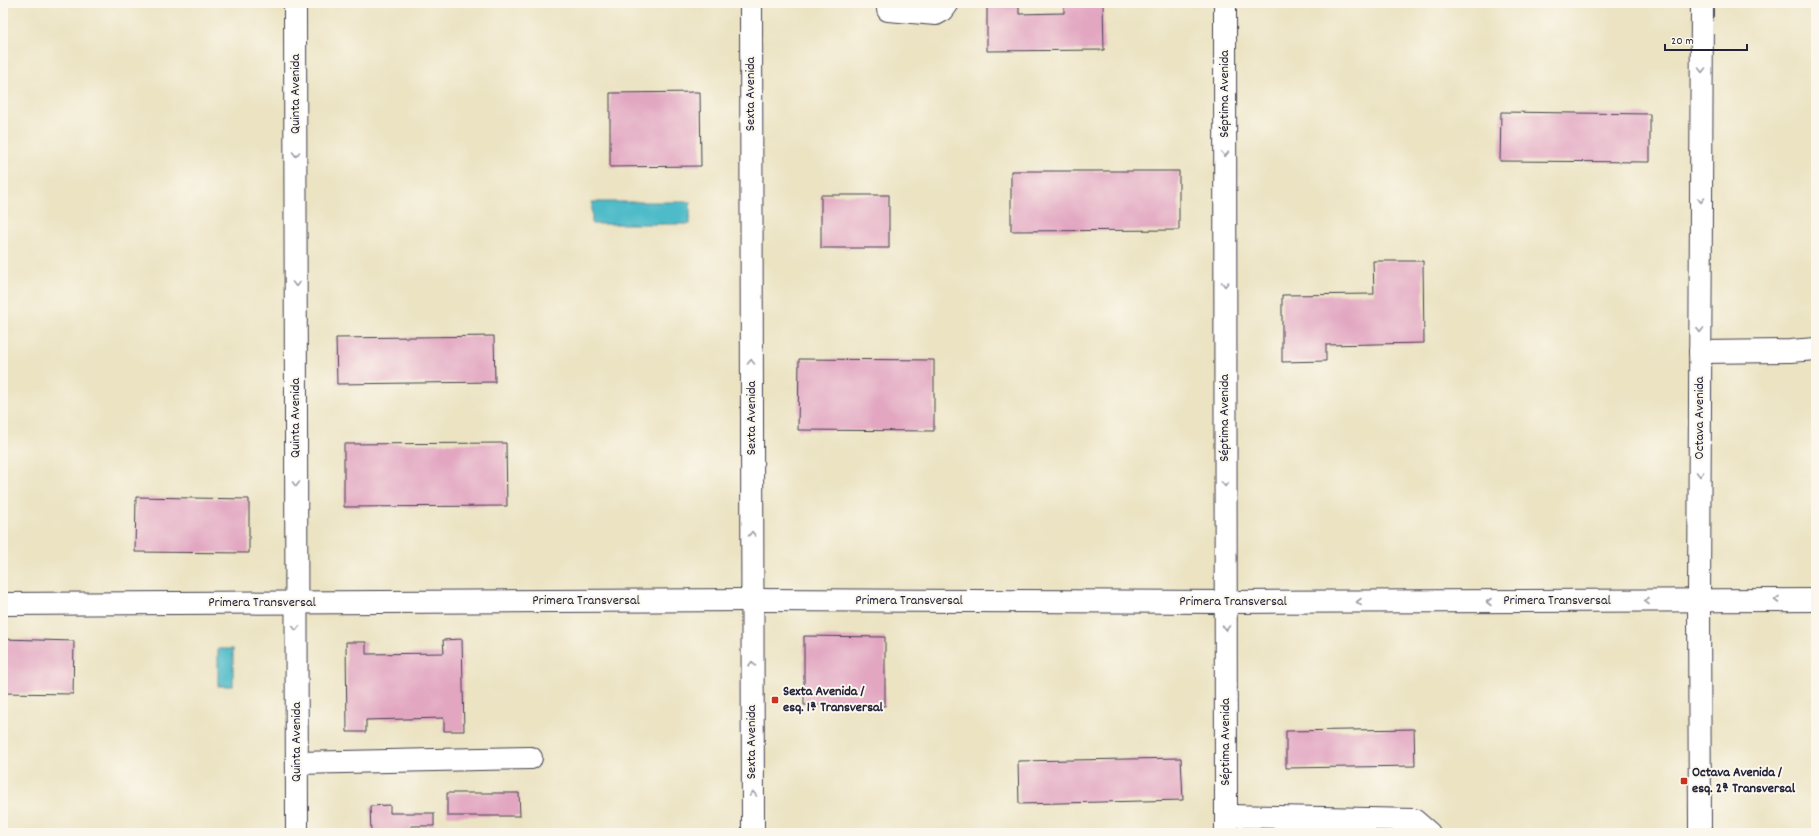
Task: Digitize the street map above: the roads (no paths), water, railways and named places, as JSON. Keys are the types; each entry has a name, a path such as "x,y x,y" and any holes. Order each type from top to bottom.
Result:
{"street":[{"name":"Quinta Avenida","path":"295,3 297,833"},
{"name":"Sexta Avenida","path":"751,3 753,833"},
{"path":"888,10 936,14 948,3"},
{"name":"Séptima Avenida","path":"1224,3 1226,824"},
{"name":"Octava Avenida","path":"1700,833 1699,601 1702,3"},
{"path":"1700,352 1790,351 1816,349"},
{"name":"Primera Transversal","path":"3,604 296,604 752,600 1226,602 1816,600"},
{"path":"296,763 531,758"},
{"path":"1226,824 1414,820 1429,833"}],"water":[{"path":"592,202 690,202 690,224 592,224"},
{"path":"218,649 233,649 233,686 218,686"}],"place":[{"name":"Sexta Avenida / esq. 1ª Transversal","path":"775,700"},
{"name":"Octava Avenida / esq. 2ª Transversal","path":"1684,781"}]}
